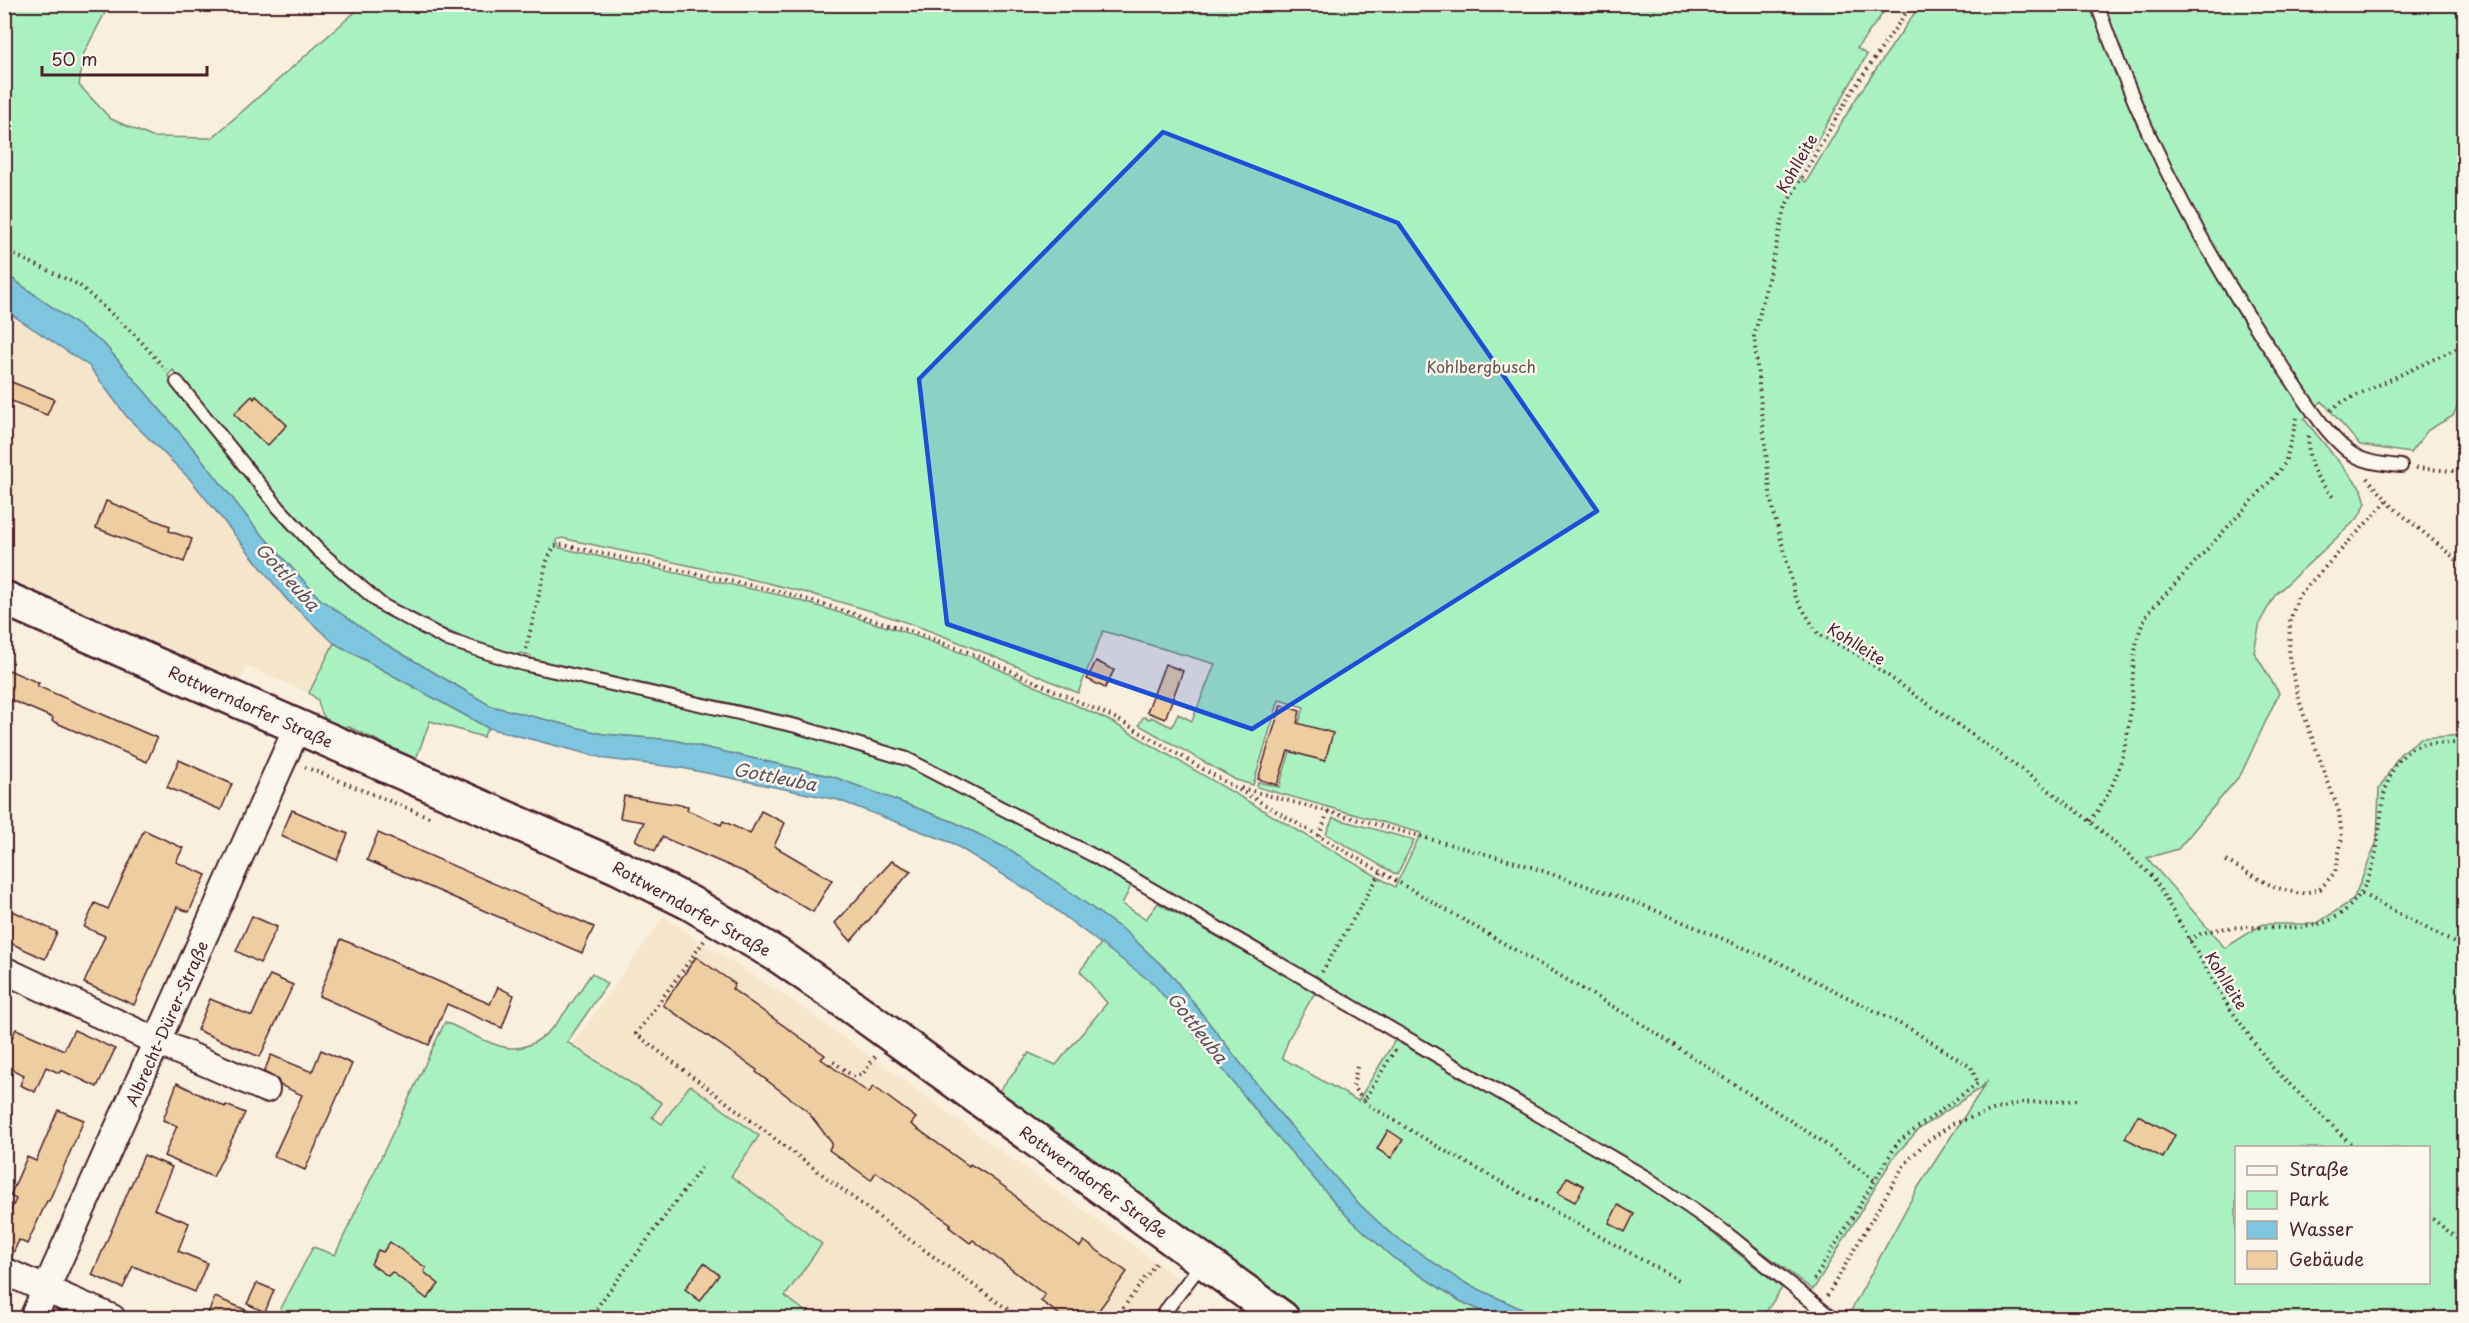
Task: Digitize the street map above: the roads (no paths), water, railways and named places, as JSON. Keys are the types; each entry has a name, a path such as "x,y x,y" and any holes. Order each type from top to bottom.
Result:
{"main road":[{"name":"Rottwerndorfer Straße","path":"4,598 618,867 699,908 779,956 844,1001 1281,1318"}],"street":[{"name":"Albrecht-Dürer-Straße","path":"33,1318 298,726"},
{"path":"4,970 158,1042 266,1089"},
{"path":"4,1271 112,1318"}],"lane":[{"path":"2097,4 2145,128 2182,204 2222,275 2308,403 2349,453 2371,462 2400,466"},
{"path":"177,382 279,508 318,550 382,605 448,640 523,664 796,726 907,759 1096,857 1647,1178 1725,1232 1832,1318"},
{"path":"1160,1318 1204,1261"}],"water":[{"name":"Gottleuba","path":"4,273 105,345 197,453 255,527 320,599 382,642 491,706 603,734 673,740 834,777 954,822 1012,851 1126,932 1170,973 1281,1115 1356,1201 1390,1233 1461,1281 1541,1318 1497,1318 1460,1301 1392,1257 1346,1215 1271,1129 1154,984 1036,895 952,843 838,800 682,768 607,759 488,728 334,643 287,600 190,479 127,417 89,366 5,310"}],"park label":[{"name":"Kohlbergbusch","path":"1481,366"}]}
